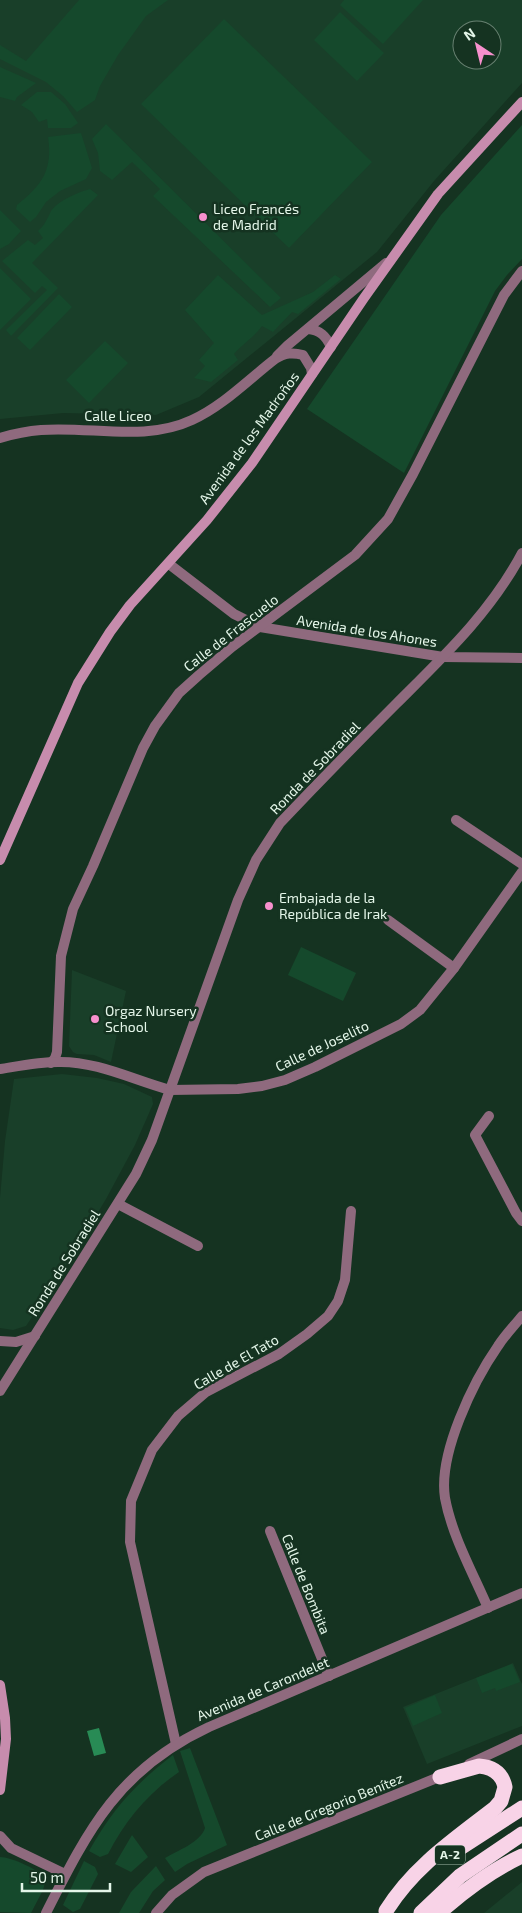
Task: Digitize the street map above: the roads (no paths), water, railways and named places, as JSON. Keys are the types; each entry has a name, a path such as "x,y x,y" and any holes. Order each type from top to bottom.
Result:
{"highway":[{"path":"385,1912 416,1871 495,1808 501,1801 505,1787 500,1774 492,1768 485,1766 440,1777"},
{"name":"A-2","path":"385,1912 441,1861 522,1808"},
{"name":"A-2","path":"421,1913 460,1876 522,1834"},
{"path":"440,1913 472,1884 490,1872 522,1856"}],"street":[{"name":"Avenida de los Madroños","path":"0,860 78,683 92,659 130,606 207,520 252,463 330,347 438,194 522,102"},
{"name":"Calle Liceo","path":"0,438 42,430 148,432 168,429 191,421 208,412 275,359 288,345 391,260"},
{"name":"Calle de Frascuelo","path":"50,1063 55,1058 57,1052 61,956 71,916 143,748 155,726 179,693 232,647 355,555 388,519 414,474 504,295 522,271"},
{"path":"308,329 320,332 326,337 330,347"},
{"name":"Calle Liceo","path":"275,359 290,353 303,355 311,368 312,374"},
{"name":"Ronda de Sobradiel","path":"0,1391 136,1174 152,1140 238,900 256,860 280,823 443,657 496,597 522,553"},
{"name":"Avenida de los Ahones","path":"169,564 234,614 260,627 443,657 522,658"},
{"path":"456,820 522,864"},
{"name":"Calle de Joselito","path":"0,1069 58,1062 99,1067 170,1090 238,1089 262,1086 285,1080 400,1024 420,1010 454,968 522,872"},
{"path":"388,920 454,968"},
{"path":"490,1116 474,1135 522,1221"},
{"name":"Ronda de Sobradiel","path":"118,1204 198,1246"},
{"name":"Calle de El Tato","path":"176,1744 130,1542 131,1501 152,1450 178,1416 206,1392 279,1354 328,1316 338,1301 345,1280 351,1211"},
{"path":"488,1608 450,1516 445,1496 446,1463 464,1410 480,1375 499,1344 522,1316"},
{"name":"Ronda de Sobradiel","path":"0,1341 16,1342 35,1336"},
{"name":"Calle de Bombita","path":"270,1531 329,1676"},
{"name":"Avenida de Carondelet","path":"46,1913 65,1874 113,1798 138,1773 176,1744 209,1727 522,1593"},
{"path":"0,1685 6,1739 0,1790"},
{"name":"Calle de Gregorio Benítez","path":"156,1913 172,1895 204,1872 440,1777 522,1738"},
{"path":"0,1836 11,1848"},
{"path":"0,1846 11,1848 65,1874"},
{"path":"51,1913 52,1901"}],"place":[{"name":"Liceo Francés de Madrid","path":"203,217"},
{"name":"Embajada de la República de Irak","path":"269,906"},
{"name":"Orgaz Nursery School","path":"95,1019"}]}
